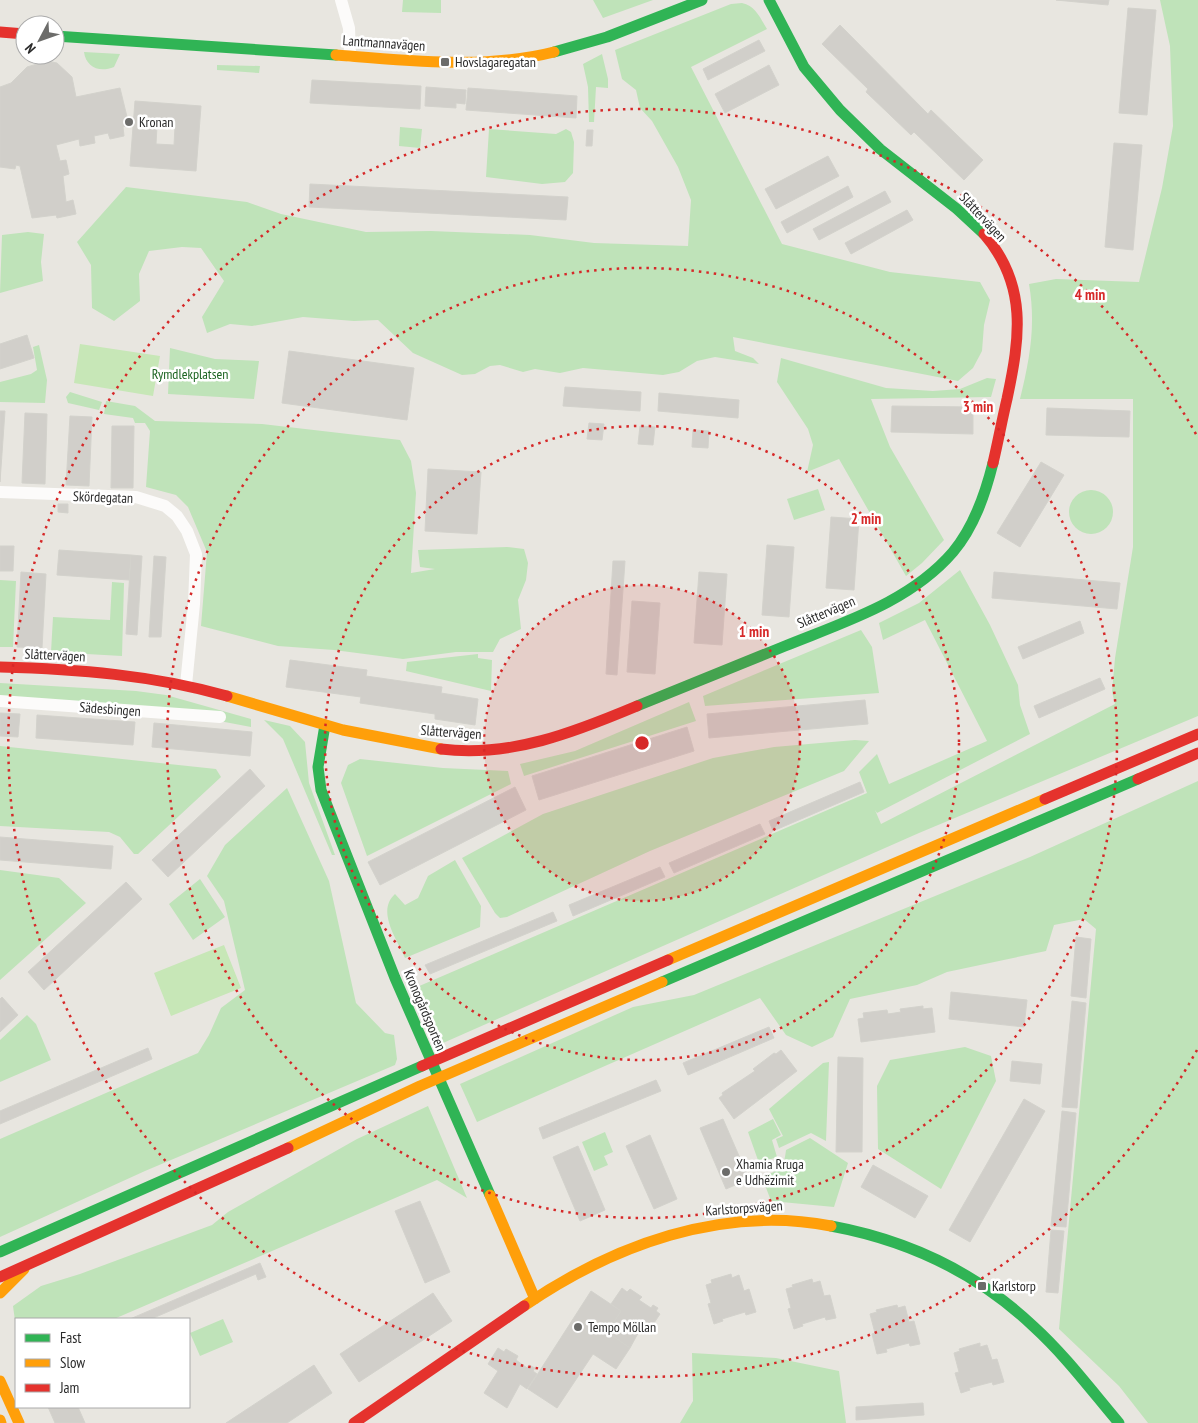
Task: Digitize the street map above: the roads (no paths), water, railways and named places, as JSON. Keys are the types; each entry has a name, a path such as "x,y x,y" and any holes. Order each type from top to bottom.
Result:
{"main road":[{"name":"Lantmannavägen","path":"65,37 445,62 508,61 600,40 702,0"},
{"name":"Slåttervägen","path":"0,667 41,668 139,676 186,686 325,725 388,740 431,748 472,751 518,746 559,737 885,604 935,570 953,552 966,532 987,485 1017,345 1018,306 1011,282 992,244 955,207 893,160 850,121 796,55 769,0"},
{"path":"0,32 15,33"},
{"name":"Kronogårdsporten","path":"325,725 318,767 322,790 353,877 535,1299"},
{"path":"0,1252 444,1056 1198,734"},
{"path":"0,1277 420,1086 1198,752"},
{"name":"Karlstorpsvägen","path":"354,1423 535,1299 591,1265 621,1251 690,1228 758,1219 829,1224 871,1234 923,1252 982,1286 1030,1323 1119,1423"},
{"path":"0,1293 27,1266"},
{"path":"0,1381 19,1423"}],"street":[{"path":"341,0 349,28 350,56"},
{"name":"Skördegatan","path":"0,492 136,497 165,506 177,516 196,554 194,604 186,686"},
{"name":"Sädesbingen","path":"0,701 220,717"}],"place":[{"name":"Hovslagaregatan","path":"445,62"},
{"name":"Kronan","path":"129,122"},
{"name":"Xhamia Rruga e Udhëzimit","path":"726,1172"},
{"name":"Karlstorp","path":"982,1286"},
{"name":"Tempo Möllan","path":"578,1327"}],"park label":[{"name":"Rymdlekplatsen","path":"190,374"}]}
